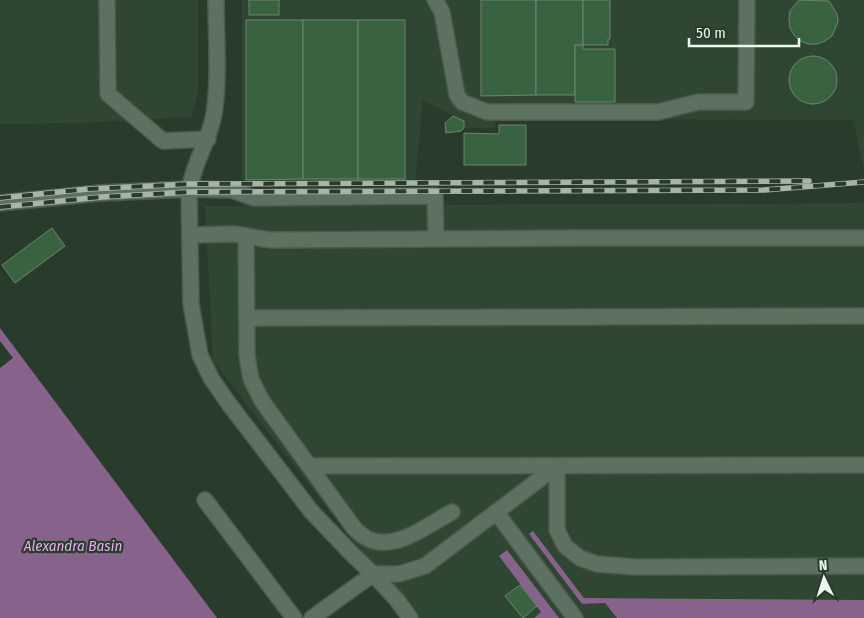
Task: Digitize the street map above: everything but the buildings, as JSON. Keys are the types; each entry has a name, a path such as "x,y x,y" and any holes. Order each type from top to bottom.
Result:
{"street":[{"path":"107,0 108,94 162,141 208,139"},
{"path":"216,0 216,96 213,118 208,139 189,189 191,304 200,355 211,378 229,404 310,511 373,574 397,600 410,618"},
{"path":"435,0 442,12 456,95 462,102 487,112 658,112 698,102 746,102 747,0"},
{"path":"0,203 100,193 189,189 232,190 254,198 435,196 436,239"},
{"path":"190,235 235,234 270,240 864,238"},
{"path":"246,236 247,356 251,379 262,401 354,528 371,540 384,542 397,540 452,512"},
{"path":"247,318 864,316"},
{"path":"309,466 864,464"},
{"path":"312,618 373,574 399,574 425,566 556,466"},
{"path":"556,466 557,530 565,546 580,558 597,564 636,567 864,566"},
{"path":"204,500 294,618"},
{"path":"496,512 575,618"}],"shaded area":[{"path":"0,0 198,0 198,92 192,117 77,123 0,124"},
{"path":"242,0 864,0 864,170 853,120 496,119 495,128 464,128 463,121 423,100 415,180 242,180"},
{"path":"864,203 864,600 584,598 533,531 582,604 605,603 617,618 559,618 507,550 499,557 542,612 534,618 413,618 213,361 205,206"}],"water":[{"name":"Alexandra Basin","path":"0,328 217,618 0,618 0,368 13,358 0,341"},
{"path":"533,531 584,598 864,600 864,618 617,618 605,603 582,604 529,534"},
{"path":"507,550 559,618 534,618 541,612 499,556"}],"railway":[{"path":"0,198 88,189 190,184 809,181"},
{"path":"0,207 101,197 189,192 764,190 864,182"}]}
